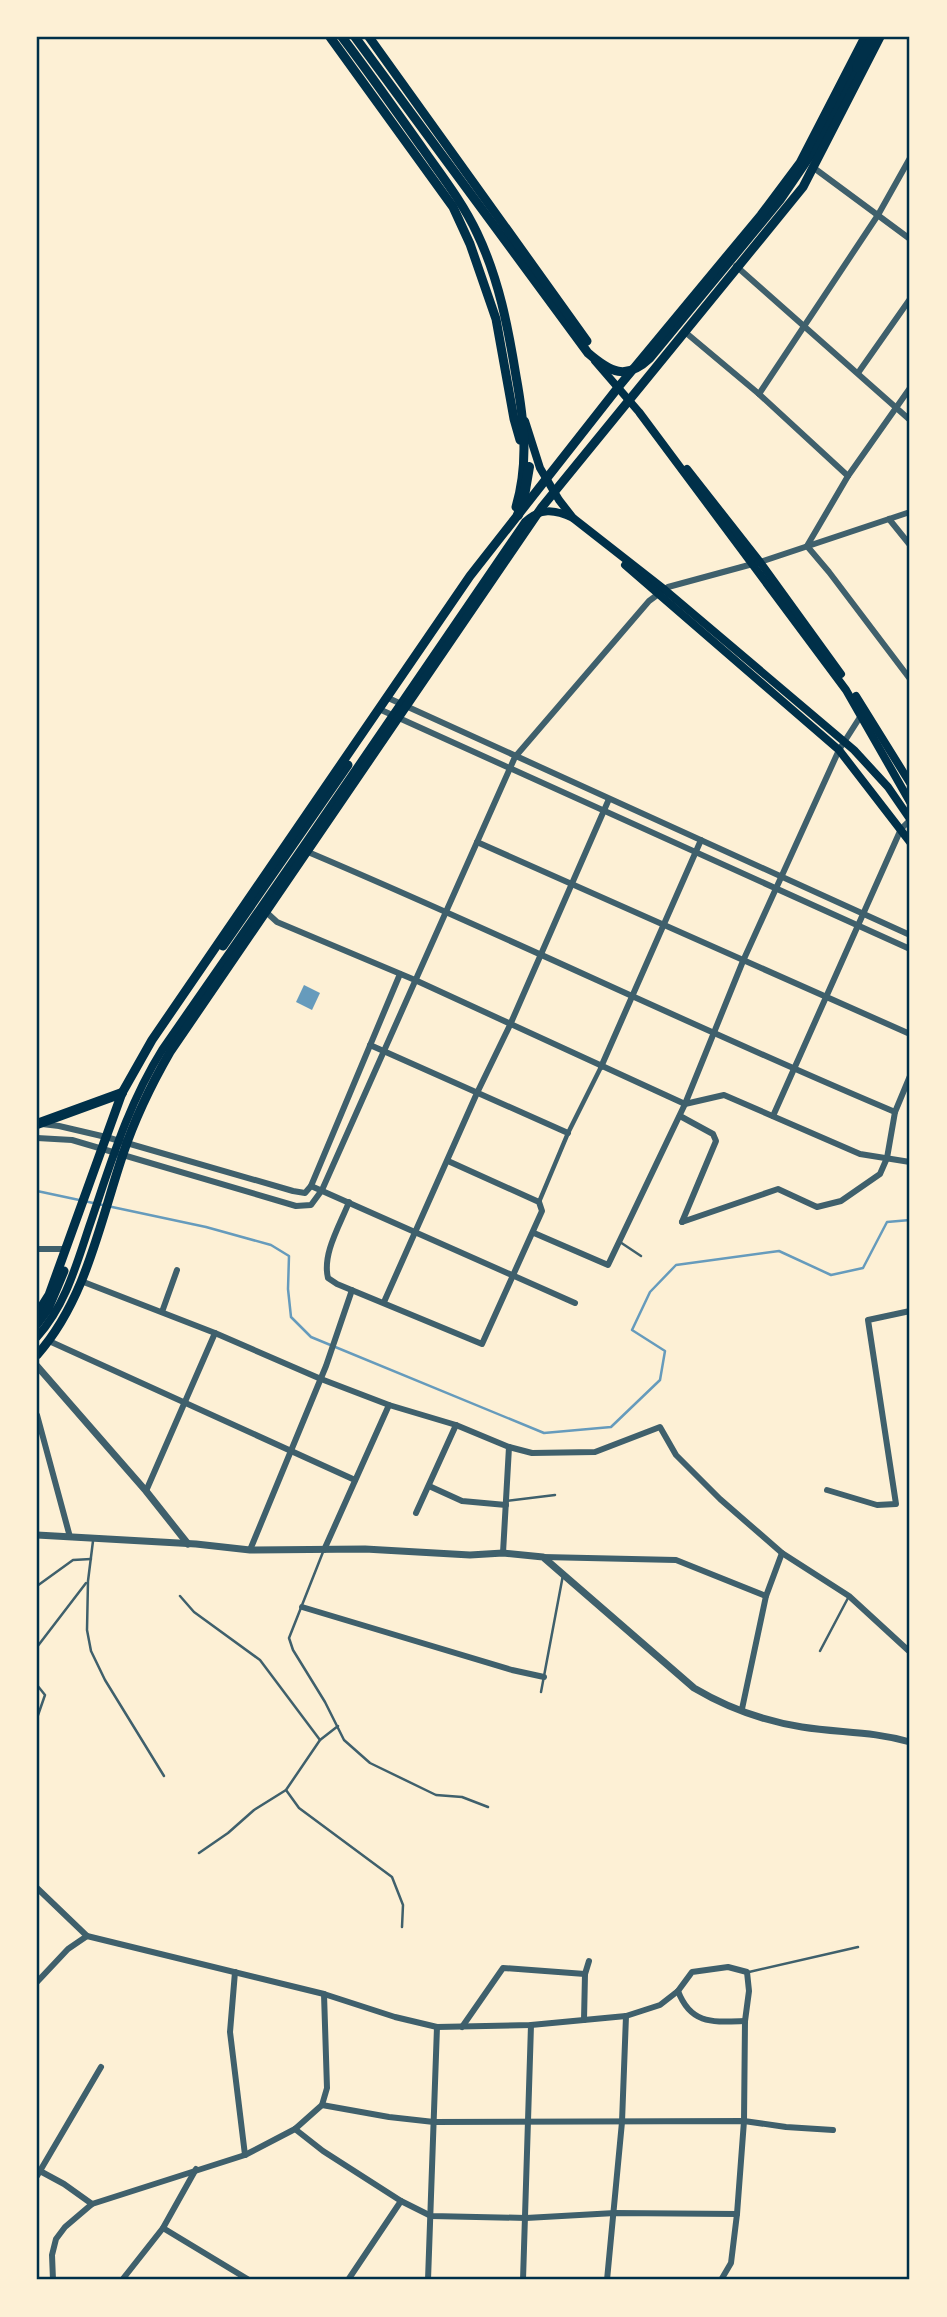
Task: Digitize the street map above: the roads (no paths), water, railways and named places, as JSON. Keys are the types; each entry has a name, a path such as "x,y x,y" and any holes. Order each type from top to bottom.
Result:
{"highway":[{"path":"858,67 873,37"},
{"path":"518,515 529,467"},
{"path":"37,1124 121,1093"}],"main road":[{"path":"331,37 453,207 470,244 496,319 514,419 537,490 839,750 910,842"},
{"path":"37,1324 48,1310 60,1283 126,1095 142,1064 501,539 513,514 524,474 522,408 504,308 477,233 458,199 342,37"},
{"path":"355,37 588,353 639,412 846,690 910,802"},
{"path":"369,37 620,386 760,562 865,709 910,783"},
{"path":"37,1314 49,1295 121,1093 152,1040 470,576 800,163 865,37"},
{"path":"37,1355 65,1316 81,1281 146,1094 170,1052 547,500 793,200 814,168 880,37"},
{"path":"588,353 612,370 621,372 634,370 650,358 792,183 812,153 858,67"},
{"path":"522,408 540,468 559,500 573,517 665,590 854,750 888,788 910,819"},
{"path":"37,1337 48,1325 66,1293 141,1084 162,1050 525,522 533,514 546,511 573,517"}],"street":[{"path":"759,394 878,215 910,158"},
{"path":"814,168 910,239"},
{"path":"725,256 910,420"},
{"path":"858,373 910,299"},
{"path":"685,332 759,394 848,476"},
{"path":"807,547 848,476 910,388"},
{"path":"37,1138 72,1140 296,1206 311,1205 322,1190 515,757 658,593 668,587 760,562 910,512"},
{"path":"889,519 910,545"},
{"path":"807,547 910,679"},
{"path":"386,697 910,935"},
{"path":"379,709 910,949"},
{"path":"534,1233 608,1265 680,1116 743,961 839,750 865,709"},
{"path":"384,1302 609,799"},
{"path":"774,1116 901,829 910,819"},
{"path":"349,1202 330,1247 326,1269 328,1279 482,1344 534,1233 542,1211 539,1202 568,1133 634,996 701,840"},
{"path":"477,842 910,1034"},
{"path":"308,852 446,911 793,1070 895,1112"},
{"path":"249,896 277,922 415,980 685,1104 724,1095 860,1154 910,1162"},
{"path":"37,1124 106,1136 232,1174 305,1192 311,1186 400,974"},
{"path":"370,1045 568,1133"},
{"path":"680,1116 713,1134 716,1141 681,1222 778,1189 817,1207 827,1206 841,1201 880,1174 887,1158 895,1112 910,1076"},
{"path":"448,1161 539,1202"},
{"path":"228,1186 232,1174"},
{"path":"311,1186 575,1303"},
{"path":"37,1249 66,1249"},
{"path":"162,1312 177,1270"},
{"path":"81,1281 389,1405 456,1425 509,1447 532,1453 595,1452 659,1425 676,1455 720,1499 782,1553 849,1596 910,1652"},
{"path":"250,1550 321,1379 352,1290"},
{"path":"827,1490 877,1505 896,1504 869,1320 910,1311"},
{"path":"146,1491 215,1333"},
{"path":"49,1341 355,1480"},
{"path":"37,1366 146,1491 188,1544"},
{"path":"324,1549 389,1405"},
{"path":"37,1415 70,1537"},
{"path":"416,1513 456,1425"},
{"path":"503,1553 509,1447"},
{"path":"429,1486 462,1501 506,1503"},
{"path":"37,1535 250,1550 324,1549 470,1555 503,1553 543,1557 676,1560 766,1596"},
{"path":"742,1709 766,1596 782,1553"},
{"path":"543,1557 694,1688 718,1702 802,1727 881,1734 910,1742"},
{"path":"302,1608 544,1677"},
{"path":"37,1888 87,1936 324,1994 437,2027 531,2025 626,2016 660,2005 678,1991 692,1972 728,1967 747,1972 749,1992 745,2021 744,2121 737,2214 731,2263 721,2280"},
{"path":"37,1982 68,1949 87,1936"},
{"path":"584,2020 585,1975 589,1961"},
{"path":"461,2027 503,1968 585,1975"},
{"path":"235,1972 230,2032 245,2155"},
{"path":"678,1991 684,2006 697,2016 718,2022 745,2021"},
{"path":"53,2280 52,2255 56,2239 65,2227 92,2204 245,2155 295,2129 322,2105 327,2088 324,1994"},
{"path":"607,2280 622,2122 626,2016"},
{"path":"523,2280 531,2025"},
{"path":"428,2280 437,2027"},
{"path":"92,2204 64,2184 38,2173 101,2067"},
{"path":"322,2105 434,2122 744,2121 833,2130"},
{"path":"295,2129 323,2151 401,2201 431,2216 527,2218 615,2213 737,2214"},
{"path":"122,2280 163,2228 196,2169"},
{"path":"348,2280 401,2201"},
{"path":"163,2228 237,2277 249,2280"}],"lane":[{"path":"620,1242 641,1256"},
{"path":"506,1503 555,1495"},
{"path":"94,1538 88,1581 87,1630 92,1651 105,1680 164,1776"},
{"path":"324,1549 289,1638 292,1650 344,1740 370,1763 436,1794 462,1797 488,1807"},
{"path":"37,1586 72,1560 90,1559"},
{"path":"541,1692 563,1574"},
{"path":"37,1647 88,1581"},
{"path":"180,1595 194,1612 260,1660 320,1740"},
{"path":"820,1651 849,1596"},
{"path":"37,1685 45,1695 37,1718"},
{"path":"199,1853 228,1833 254,1810 286,1790 320,1740 338,1726"},
{"path":"286,1790 299,1808 392,1877 402,1905 402,1927"},
{"path":"747,1972 858,1947"}],"water":[{"path":"304,985 320,993 312,1010 296,1002"}],"waterway":[{"path":"37,1191 206,1227 271,1245 289,1256 291,1317 311,1337 544,1433 611,1427 660,1380 665,1351 632,1330 650,1292 676,1265 779,1251 831,1275 863,1268 887,1222 910,1220"}]}
